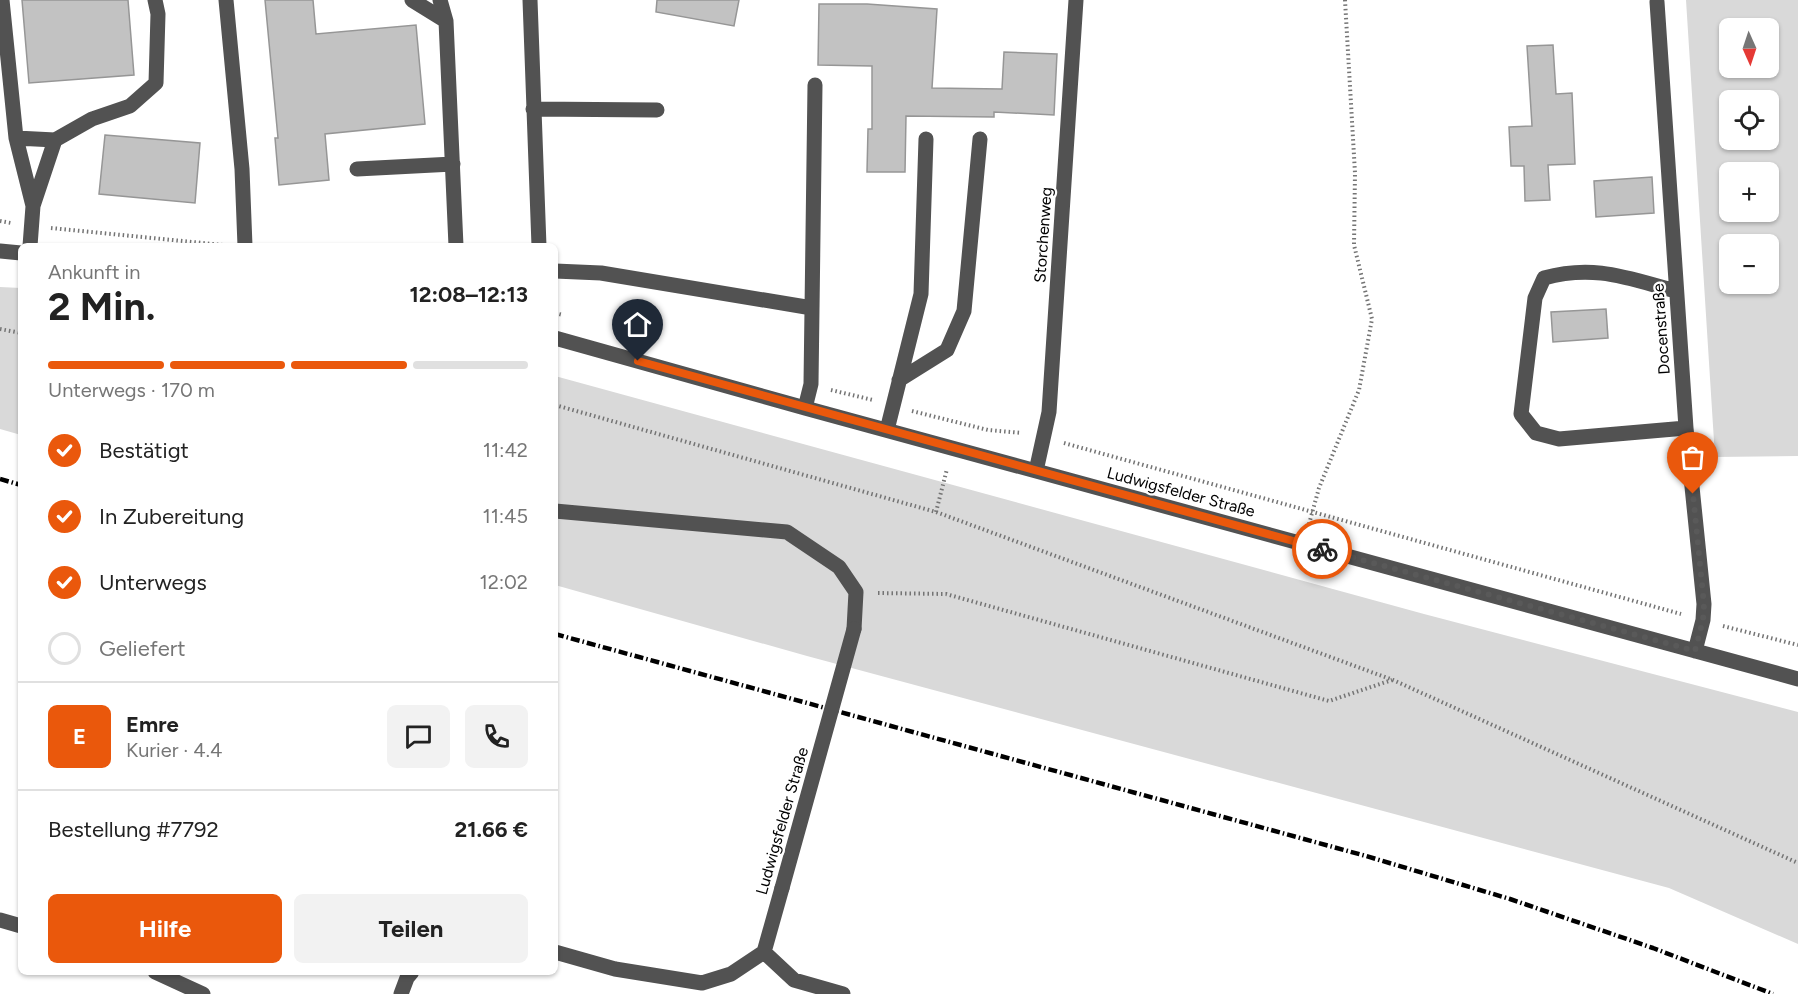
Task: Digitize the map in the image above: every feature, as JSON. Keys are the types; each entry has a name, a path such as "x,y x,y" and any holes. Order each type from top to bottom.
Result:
{"street":[{"path":"2,0 16,138 33,206"},
{"path":"16,138 55,140 92,119 130,106 156,83 158,14 155,0"},
{"path":"226,0 242,170 246,243"},
{"path":"412,0 446,21"},
{"path":"440,0 446,21 456,243"},
{"path":"530,0 539,243"},
{"name":"Storchenweg","path":"1036,471 1049,412 1077,0"},
{"name":"Docenstraße","path":"1657,2 1686,428 1704,604 1703,620 1695,651"},
{"path":"805,408 811,384 815,85"},
{"path":"534,109 657,110"},
{"path":"887,430 921,294 926,139"},
{"path":"899,380 947,350 964,311 980,139"},
{"path":"30,243 33,206 55,140"},
{"path":"357,169 453,164"},
{"path":"0,251 18,253"},
{"path":"558,271 601,273 812,308"},
{"path":"1676,291 1604,272 1568,271 1544,278 1535,298 1521,414 1536,433 1559,439 1686,428"},
{"name":"Ludwigsfelder Straße","path":"558,339 1798,679"},
{"path":"558,511 787,532 839,567 856,592"},
{"name":"Ludwigsfelder Straße","path":"764,952 854,629 856,592"},
{"path":"0,920 18,925"},
{"path":"558,953 615,969 702,983 731,974 764,952 794,980 843,994"},
{"path":"162,975 203,994"},
{"path":"401,994 410,975"}],"path":[{"path":"1304,544 1319,488 1359,390 1372,320 1354,245 1355,172 1345,0"},
{"path":"0,221 200,243"},
{"path":"558,314 566,316"},
{"path":"0,328 18,332"},
{"path":"811,384 988,430 1029,434 1798,645"},
{"path":"558,406 936,512 1393,680 1798,863"},
{"path":"856,592 946,594 1329,701 1393,680"}],"shaded area":[{"path":"1686,0 1798,0 1798,456 1715,457"},
{"path":"0,287 18,288 18,434 0,429"},
{"path":"558,377 1424,614 1798,712 1798,944 1669,888 807,656 558,586"}],"building":[{"path":"22,0 128,0 134,75 29,83"},
{"path":"265,0 313,0 316,34 416,25 425,124 325,134 329,180 279,185 275,138 278,138"},
{"path":"657,0 739,0 734,26 656,12"},
{"path":"819,4 867,4 937,9 932,88 1002,89 1004,52 1057,54 1054,115 994,112 994,117 906,116 905,172 867,172 868,129 872,129 872,66 818,65"},
{"path":"1553,45 1556,94 1572,93 1575,164 1548,165 1550,200 1525,201 1524,166 1511,166 1509,127 1532,126 1527,46"},
{"path":"105,135 200,143 195,203 99,194"},
{"path":"1652,177 1654,213 1596,217 1594,181"},
{"path":"1606,309 1608,338 1553,342 1551,312"}],"railway":[{"path":"0,479 18,484"},
{"path":"558,635 1366,856 1510,899 1653,948 1773,994"}],"way so far":[{"path":"1322,549 1695,651 1703,620 1704,604 1693,494"}],"route":[{"path":"638,361 1322,549"}]}
